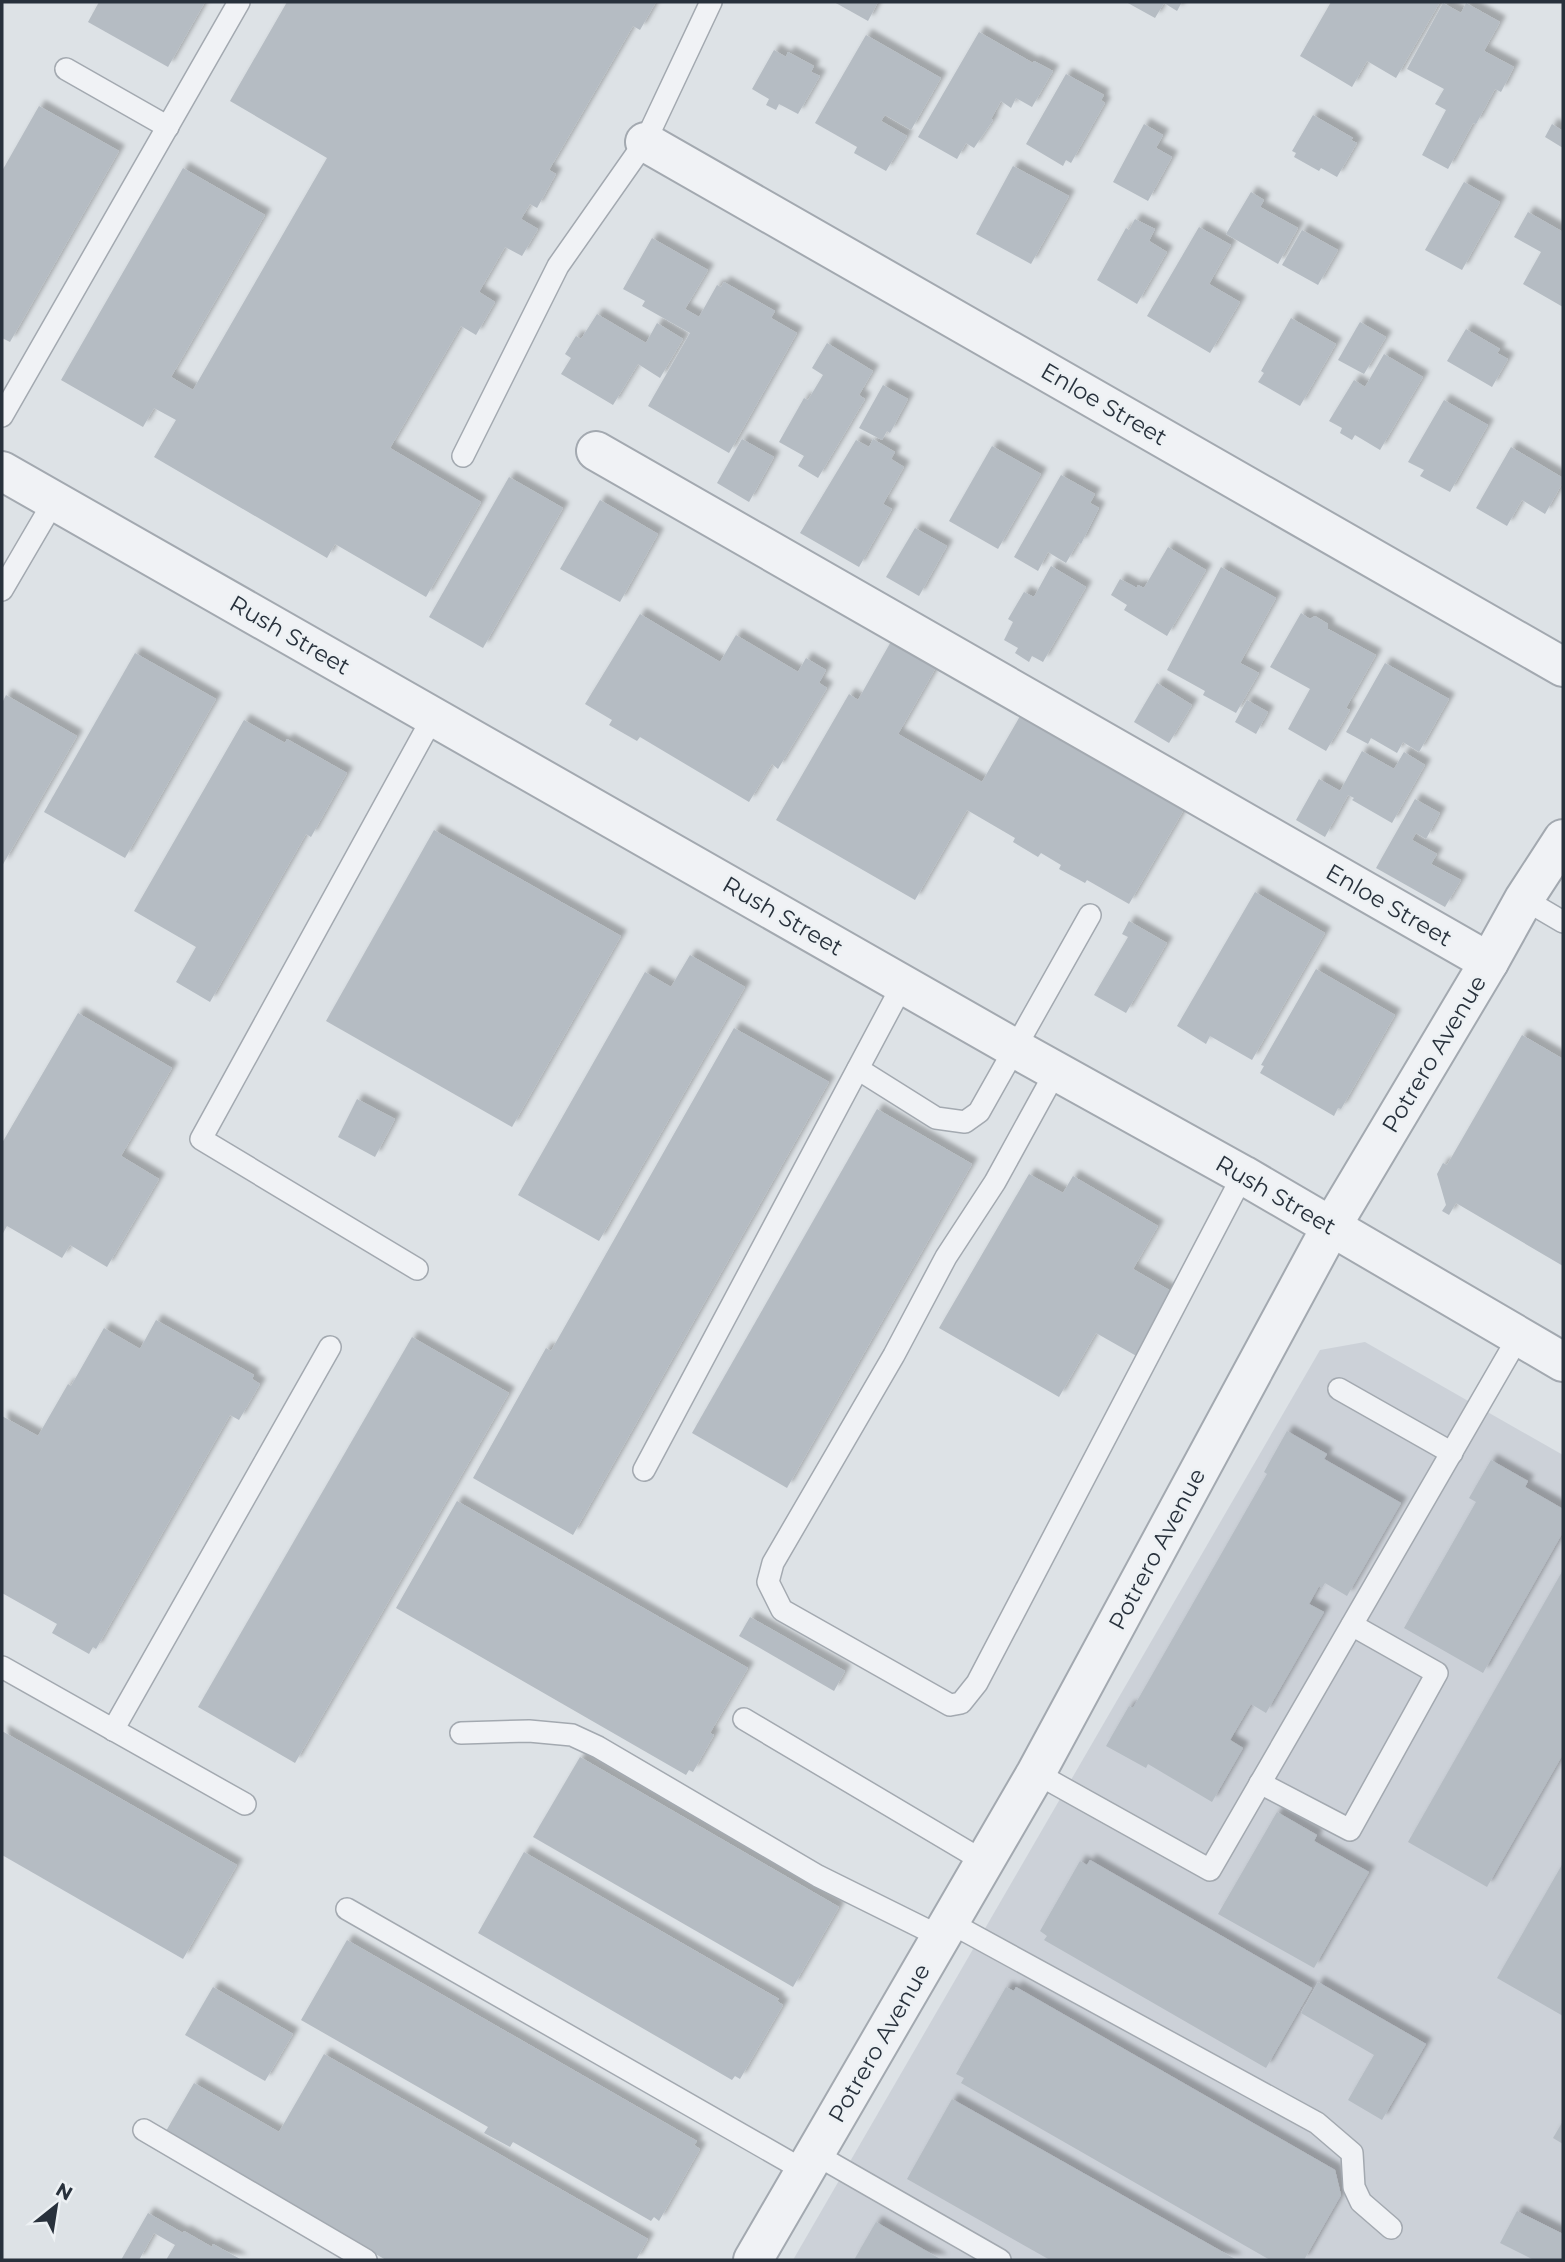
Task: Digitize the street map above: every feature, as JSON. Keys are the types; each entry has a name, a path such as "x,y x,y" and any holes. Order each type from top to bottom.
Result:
{"street":[{"name":"Enloe Street","path":"645,142 1563,667"},
{"name":"Enloe Street","path":"596,451 1489,962"},
{"name":"Rush Street","path":"2,471 1242,1175 1563,1362"},
{"name":"Potrero Avenue","path":"753,2260 1037,1773 1331,1227 1524,899 1563,839"}],"lane":[{"path":"2,416 239,2"},
{"path":"463,456 558,266 645,142 711,2"},
{"path":"66,69 167,127"},
{"path":"2,590 54,501"},
{"path":"417,1269 201,1139 433,717"},
{"path":"1524,899 1563,922"},
{"path":"858,1069 936,1118 965,1122 979,1112 1090,915"},
{"path":"644,1471 903,984"},
{"path":"1056,1071 995,1182 946,1257 894,1355 773,1563 768,1582 782,1609 950,1706 961,1703 977,1683 1242,1175"},
{"path":"1037,1773 1210,1870 1519,1336"},
{"path":"113,1730 330,1347"},
{"path":"1339,1389 1452,1453"},
{"path":"1260,1783 1350,1830 1437,1673 1352,1625"},
{"path":"2,1667 245,1804"},
{"path":"744,1719 985,1862"},
{"path":"461,1733 530,1731 572,1735 818,1876 945,1930 1318,2123 1352,2153 1354,2188 1361,2202 1391,2228"},
{"path":"347,1909 810,2163 1000,2260"},
{"path":"144,2130 366,2260"}],"shaded area":[{"path":"1365,1342 1563,1455 1563,2260 793,2260 1320,1350"}],"building":[{"path":"99,2 205,2 168,67 88,22"},
{"path":"287,2 656,2 640,30 633,26 549,170 556,174 537,208 530,204 521,219 538,229 522,256 505,247 479,292 495,302 476,335 461,326 390,448 481,502 426,597 335,544 327,558 154,457 176,420 154,408 143,427 61,380 183,168 265,215 171,377 193,390 327,158 230,101"},
{"path":"834,2 878,2 868,21"},
{"path":"1126,2 1182,2 1177,11 1164,3 1155,18"},
{"path":"1331,2 1440,2 1396,78 1367,61 1352,87 1300,56"},
{"path":"1443,3 1461,13 1466,3 1500,22 1484,51 1514,67 1501,92 1495,89 1476,124 1473,123 1448,169 1422,155 1446,110 1435,104 1444,89 1407,69"},
{"path":"979,32 1033,63 1034,61 1053,71 1032,107 1016,98 1011,108 1001,101 991,119 993,120 974,148 966,143 957,159 918,137"},
{"path":"866,35 941,78 911,130 885,115 881,121 907,136 886,171 854,153 857,147 815,123"},
{"path":"774,50 786,57 788,52 814,66 811,72 820,76 798,114 779,104 776,110 766,105 769,99 752,89"},
{"path":"1066,74 1104,95 1101,100 1105,103 1071,163 1066,160 1063,166 1026,144"},
{"path":"39,106 119,151 10,342 2,338 2,171"},
{"path":"1313,115 1357,143 1337,177 1321,168 1319,171 1294,157 1296,153 1292,151"},
{"path":"1144,124 1163,135 1156,148 1172,157 1148,201 1113,182"},
{"path":"1552,124 1563,131 1563,148 1545,137"},
{"path":"1013,166 1069,196 1031,264 976,234"},
{"path":"1464,182 1500,202 1462,270 1425,250"},
{"path":"1251,192 1264,200 1260,207 1298,228 1278,264 1226,234"},
{"path":"1528,212 1563,232 1563,307 1523,284 1541,252 1514,237"},
{"path":"1135,219 1155,229 1149,241 1167,252 1137,304 1097,280 1126,228 1129,230"},
{"path":"1199,227 1231,245 1209,284 1240,302 1210,353 1147,316"},
{"path":"1302,230 1338,250 1318,285 1282,265"},
{"path":"652,238 708,270 685,309 699,317 717,285 721,287 724,282 775,311 771,318 797,333 729,453 648,406 690,333 642,306 645,301 623,289"},
{"path":"597,314 646,343 657,323 683,339 660,378 638,364 613,405 561,374 571,358 565,354 576,336 581,339"},
{"path":"1291,318 1336,344 1300,406 1258,382 1264,373 1261,371"},
{"path":"1360,322 1386,337 1364,374 1338,360"},
{"path":"1466,329 1500,349 1497,353 1508,359 1492,387 1447,361"},
{"path":"827,343 873,371 859,395 865,399 818,478 798,466 804,456 779,442 804,398 808,400 823,375 812,368"},
{"path":"1384,354 1423,377 1380,450 1355,435 1352,440 1340,433 1342,428 1329,421 1354,380 1365,387"},
{"path":"883,385 908,399 890,433 887,431 882,440 859,428"},
{"path":"1444,400 1488,425 1450,492 1420,476 1424,470 1408,462"},
{"path":"742,439 774,457 749,502 717,483"},
{"path":"873,439 895,452 891,459 904,467 883,504 892,509 859,567 800,533 856,440 869,447"},
{"path":"992,446 1041,474 998,549 949,521"},
{"path":"1511,447 1563,478 1563,482 1545,514 1522,500 1507,526 1476,508"},
{"path":"1061,475 1095,494 1090,503 1099,508 1081,544 1078,542 1066,563 1048,552 1038,571 1014,557"},
{"path":"509,477 563,508 483,648 429,617"},
{"path":"600,500 658,534 620,602 560,569"},
{"path":"915,528 947,546 919,596 886,577"},
{"path":"1168,547 1206,570 1167,636 1124,610 1127,605 1111,595 1120,579 1137,588 1138,585 1144,588"},
{"path":"1051,566 1086,587 1043,662 1032,656 1029,662 1015,653 1018,648 1004,640 1013,622 1008,619 1024,592 1034,597"},
{"path":"1221,567 1276,598 1240,663 1259,673 1236,713 1203,695 1205,691 1167,670"},
{"path":"1301,613 1310,619 1315,616 1328,624 1328,629 1376,655 1346,708 1350,710 1326,751 1288,729 1310,689 1270,667"},
{"path":"640,614 720,662 736,635 798,672 806,658 826,670 819,683 827,688 778,769 772,764 749,802 640,737 637,741 609,725 612,720 585,704"},
{"path":"893,638 938,664 898,734 982,782 1023,711 1186,806 1129,904 1087,880 1085,883 1059,869 1061,865 1041,853 1038,857 1013,842 1015,838 967,810 915,900 776,820 849,694 858,700"},
{"path":"135,653 216,699 125,858 44,812"},
{"path":"1385,663 1449,699 1419,752 1403,742 1397,753 1371,738 1368,744 1346,732"},
{"path":"1157,683 1192,705 1169,743 1134,722"},
{"path":"6,695 77,736 2,866 2,703"},
{"path":"1247,700 1268,712 1256,734 1235,722"},
{"path":"244,720 285,743 287,739 347,773 311,837 306,834 210,1002 176,982 196,947 134,911"},
{"path":"1362,751 1394,769 1404,752 1425,765 1392,823 1348,795 1325,837 1296,820 1319,779 1340,791"},
{"path":"1415,799 1440,813 1426,839 1416,833 1412,840 1437,854 1431,864 1461,880 1445,907 1376,868"},
{"path":"434,830 621,936 512,1127 326,1021"},
{"path":"1255,892 1325,933 1252,1060 1210,1036 1206,1044 1177,1026"},
{"path":"1129,921 1167,943 1126,1013 1094,995 1128,937 1122,934"},
{"path":"690,955 745,987 599,1241 518,1195 645,972 671,987"},
{"path":"1316,969 1395,1015 1341,1109 1338,1108 1334,1116 1260,1073 1264,1066 1261,1065"},
{"path":"78,1013 172,1068 121,1156 159,1179 107,1267 70,1245 62,1258 7,1226 2,1235 2,1143"},
{"path":"734,1028 829,1082 573,1535 473,1478 546,1348 551,1351"},
{"path":"1522,1035 1563,1059 1563,1266 1456,1203 1449,1215 1442,1211 1446,1205 1437,1174 1443,1163 1447,1165"},
{"path":"357,1099 395,1119 375,1157 338,1137"},
{"path":"877,1109 972,1164 787,1488 692,1433"},
{"path":"1029,1174 1063,1193 1073,1176 1158,1226 1133,1269 1176,1294 1140,1358 1096,1333 1059,1397 939,1328"},
{"path":"156,1320 254,1375 252,1379 260,1384 239,1420 230,1415 96,1649 93,1647 89,1654 52,1633 57,1624 2,1593 2,1416 38,1436 104,1328 140,1349"},
{"path":"412,1337 509,1393 295,1763 198,1707"},
{"path":"1287,1431 1327,1454 1324,1459 1401,1503 1347,1596 1325,1583 1322,1588 1319,1586 1309,1604 1324,1612 1266,1713 1251,1704 1230,1740 1243,1748 1212,1802 1148,1764 1146,1768 1106,1746 1129,1706 1133,1708 1267,1474 1264,1472"},
{"path":"1491,1460 1528,1481 1525,1487 1563,1509 1563,1532 1483,1673 1404,1628 1476,1502 1469,1498"},
{"path":"457,1501 748,1668 710,1733 714,1735 693,1772 689,1770 686,1775 396,1608"},
{"path":"1563,1570 1563,1754 1487,1887 1408,1842"},
{"path":"750,1617 845,1671 834,1691 739,1636"},
{"path":"2,1731 237,1865 183,1959 2,1855"},
{"path":"580,1757 839,1907 793,1987 533,1837"},
{"path":"1277,1812 1317,1835 1314,1841 1369,1872 1314,1968 1218,1914"},
{"path":"524,1852 779,1999 777,2001 783,2005 740,2079 735,2076 732,2080 478,1933"},
{"path":"1090,1860 1312,1988 1266,2068 1044,1940 1047,1936 1040,1931 1080,1861 1087,1865"},
{"path":"1563,1863 1563,2016 1497,1978"},
{"path":"347,1940 697,2141 694,2145 700,2149 659,2221 654,2217 651,2221 513,2142 510,2147 484,2133 488,2127 301,2020"},
{"path":"1318,1982 1426,2044 1382,2120 1348,2100 1374,2055 1301,2013"},
{"path":"213,1987 293,2034 265,2081 185,2035"},
{"path":"1006,1987 1014,1991 1016,1987 1335,2170 1341,2195 1304,2260 1270,2260 961,2083 964,2078 956,2074"},
{"path":"324,2054 648,2239 636,2260 386,2260 166,2131 194,2083 279,2132"},
{"path":"952,2099 1237,2260 1050,2260 907,2179"},
{"path":"1563,2121 1563,2144 1553,2138"},
{"path":"1517,2211 1563,2234 1563,2260 1534,2260 1500,2243"},
{"path":"148,2213 183,2233 184,2231 212,2247 213,2244 242,2260 166,2260 175,2245 154,2233 139,2260 121,2260"},
{"path":"876,2222 942,2260 854,2260"}]}
